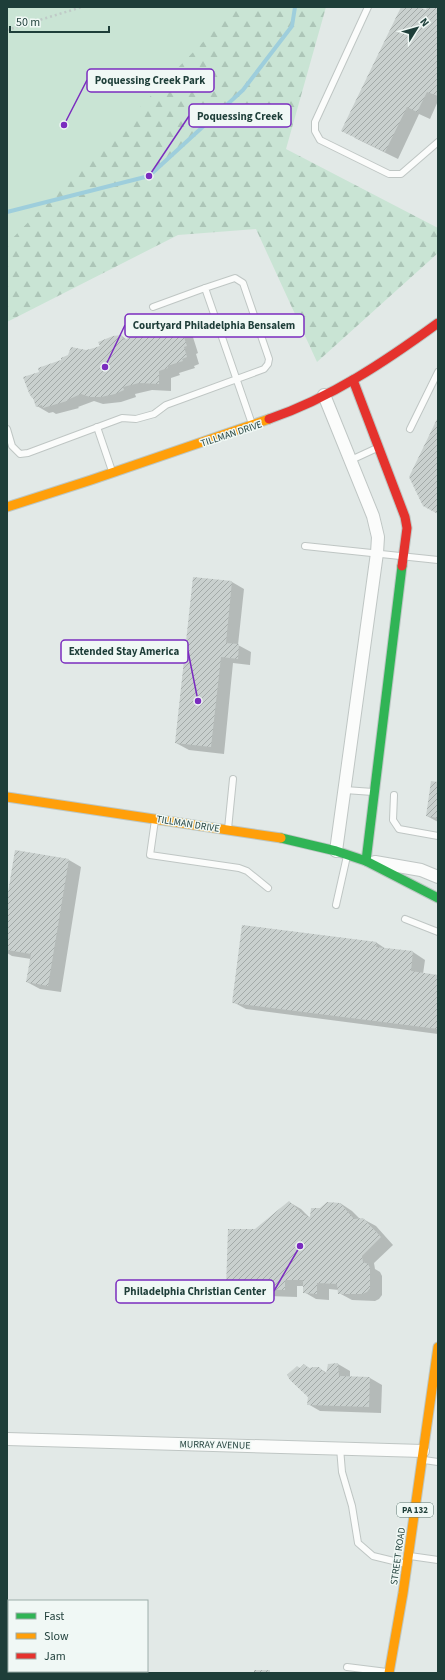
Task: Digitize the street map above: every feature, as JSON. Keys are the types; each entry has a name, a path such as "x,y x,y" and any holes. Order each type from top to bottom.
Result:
{"street":[{"name":"TILLMAN DRIVE","path":"7,507 252,426 286,413 353,380 390,358 437,324"},
{"path":"353,380 405,517 407,528 378,792 366,860"},
{"path":"324,395 351,460 376,526 378,537 345,790 342,852"},
{"name":"TILLMAN DRIVE","path":"7,797 156,818 293,840 342,852 366,860 421,870 438,877"},
{"name":"TILLMAN DRIVE","path":"366,860 438,898"},
{"name":"STREET ROAD","path":"389,1673 408,1560 438,1347"},
{"name":"MURRAY AVENUE","path":"7,1439 340,1447 422,1455"}],"lane":[{"path":"368,7 315,122 315,131 320,140 389,174 401,174 438,142"},
{"path":"7,429 12,446 20,454 28,453 122,418 144,418 154,414 166,405 264,369 268,364 269,359 243,283 235,278 153,307"},
{"path":"205,288 252,426"},
{"path":"410,428 438,372"},
{"path":"98,427 113,472"},
{"path":"351,460 379,447"},
{"path":"305,546 438,560"},
{"path":"228,829 233,779"},
{"path":"345,790 378,792"},
{"path":"394,795 393,820 399,828 438,836"},
{"path":"156,818 150,855 239,868 247,871 268,888"},
{"path":"336,906 342,852"},
{"path":"404,919 438,932"},
{"path":"340,1447 342,1472 352,1506 358,1543 373,1556 408,1560 438,1560"},
{"path":"422,1455 438,1462"},
{"path":"348,1667 389,1673"}],"path":[{"path":"7,30 82,7"}],"green space":[{"path":"7,7 326,7 286,149 438,228 438,253 317,362 256,229 178,235 7,322"},
{"path":"7,7 237,7 7,244"}],"building":[{"path":"401,7 419,7 426,10 427,7 438,7 438,96 427,92 417,112 407,107 385,152 341,131"},
{"path":"180,326 187,346 184,347 187,357 182,359 183,361 167,366 168,368 159,371 159,384 139,383 123,387 124,390 115,394 101,397 90,397 81,394 67,401 43,408 42,405 36,407 23,377 39,372 38,368 61,360 61,358 68,355 71,347 86,350 100,346 98,342 113,336 122,335 123,340 155,329 157,333"},
{"path":"438,417 438,514 423,506 409,477"},
{"path":"193,577 232,581 226,643 239,644 238,659 221,657 211,747 175,743"},
{"path":"431,781 438,782 438,818 426,816"},
{"path":"15,850 69,859 48,986 26,982 31,954 7,950 7,899"},
{"path":"242,925 377,942 376,947 413,951 411,971 438,975 438,1029 232,1003"},
{"path":"289,1201 304,1215 310,1217 311,1208 320,1208 327,1202 340,1203 354,1219 363,1218 381,1237 362,1256 363,1262 368,1264 370,1268 370,1288 367,1292 362,1294 338,1294 337,1284 317,1283 317,1294 303,1293 303,1280 285,1280 285,1290 226,1288 228,1229 255,1229"},
{"path":"338,1363 339,1376 370,1377 369,1407 307,1405 308,1397 290,1380 287,1375 297,1366 300,1368 304,1364 309,1368 319,1367 326,1374 328,1364"},
{"path":"254,1670 270,1670 270,1673 254,1673"}],"waterway":[{"path":"7,212 149,176 243,90 292,26 295,7"}],"traffic: fast":[{"path":"366,861 402,566"},
{"path":"281,838 336,851 366,861 438,898"}],"traffic: slow":[{"path":"7,507 269,419"},
{"path":"7,797 281,838"},
{"path":"389,1673 403,1593 438,1347"}],"traffic: jam":[{"path":"269,419 336,389 378,365 438,323"},
{"path":"353,380 405,517 407,528 402,566"}],"place":[{"name":"Poquessing Creek Park","path":"64,125"},
{"name":"Poquessing Creek","path":"149,176"},
{"name":"Courtyard Philadelphia Bensalem","path":"105,367"},
{"name":"Extended Stay America","path":"198,701"},
{"name":"Philadelphia Christian Center","path":"300,1246"}]}
